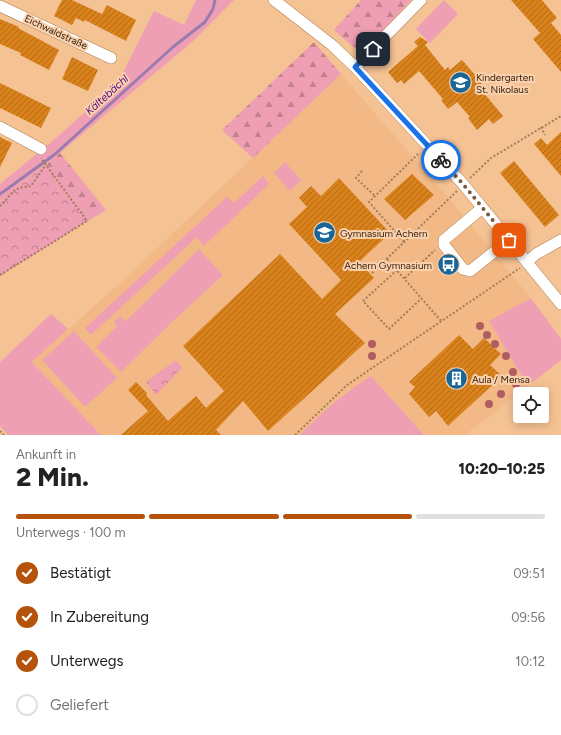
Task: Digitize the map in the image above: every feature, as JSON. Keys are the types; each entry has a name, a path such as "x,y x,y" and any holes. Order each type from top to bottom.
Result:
{"street":[{"path":"274,0 332,45 355,67 463,184 561,304"},
{"path":"355,67 421,0"},
{"name":"Eichwaldstraße","path":"0,6 111,58"},
{"path":"0,127 41,149"},
{"path":"482,208 444,240 444,245 463,269 470,271 509,240"},
{"path":"527,262 536,254 561,240"}],"path":[{"path":"463,184 491,158 561,116"},
{"path":"541,127 545,135"},
{"path":"404,242 369,202 418,154"},
{"path":"0,206 18,188 31,186 45,166 87,221 0,275"},
{"path":"362,171 356,178 375,196"},
{"path":"372,273 453,194"},
{"path":"404,279 444,243"},
{"path":"387,259 442,322"},
{"path":"295,435 347,385 442,322 527,262"},
{"path":"396,270 363,301 389,329 422,298"},
{"path":"0,431 4,435"}],"shaded area":[{"name":"Gymnasium Achern","path":"341,74 446,195 531,298 490,321 528,386 513,387 513,398 465,435 424,435 371,376 345,393 300,435 101,435 32,362 132,272"}],"green space":[{"path":"196,0 234,0 192,42 60,153 0,201 0,184 57,137 118,83 154,11 184,25"},
{"path":"361,0 411,0 361,54 334,30"},
{"path":"444,0 458,14 430,43 416,29"},
{"path":"314,42 341,74 253,158 222,130"},
{"path":"60,153 106,210 88,221 47,164"},
{"path":"285,162 301,180 290,191 274,173"},
{"path":"47,164 88,221 0,276 0,201"},
{"path":"263,176 269,184 204,246 197,237 91,335 85,328 227,197 234,203"},
{"path":"199,249 223,275 121,372 96,347 117,326 114,322 120,316 126,321"},
{"path":"531,298 561,339 561,360 528,386 489,321"},
{"path":"51,314 68,329 32,362 101,435 8,435 0,426 0,362"},
{"path":"74,331 117,378 85,407 42,360"},
{"path":"176,360 182,368 156,395 146,382"},
{"path":"371,376 424,435 300,435 334,403 351,389"}],"building":[{"path":"62,0 72,0 102,14 107,5 136,20 126,41 85,20 84,22 76,18 72,25 54,16"},
{"path":"511,0 542,0 557,18 551,23 561,35 561,72 533,39 540,33"},
{"path":"0,19 19,27 18,28 59,50 49,70 20,55 21,53 0,44"},
{"name":"Kindergarten St. Nikolaus","path":"420,37 428,42 425,45 445,70 448,67 450,70 462,60 482,83 478,86 503,116 493,124 489,119 477,130 468,118 470,117 457,102 448,109 441,100 443,99 419,71 404,84 401,80 397,83 388,72 418,46 414,42"},
{"path":"72,57 98,70 88,91 62,79"},
{"path":"0,83 51,108 41,128 0,108"},
{"path":"561,132 561,176 534,144 541,138 547,145"},
{"path":"0,137 12,143 0,167"},
{"path":"514,161 559,215 545,227 500,173"},
{"path":"412,174 434,195 405,220 384,199"},
{"path":"339,178 390,233 359,262 374,278 335,314 365,343 268,431 243,401 216,430 221,435 121,435 148,411 128,390 136,382 147,393 146,395 168,421 196,396 206,408 224,391 183,346 280,254 322,299 341,280 289,224 307,207 299,198 311,186 321,196"},
{"name":"Aula / Mensa","path":"459,335 473,349 484,338 501,354 490,365 502,376 448,426 436,411 429,417 409,394 415,387 409,382"}],"waterway":[{"name":"Kältebächl","path":"0,194 54,155 173,47 205,22 213,9 215,0"}],"way so far":[{"path":"441,160 463,184 509,240"}],"place":[{"name":"Kindergarten St. Nikolaus","path":"460,83"},
{"name":"Gymnasium Achern","path":"325,233"},
{"name":"Achern Gymnasium","path":"448,265"},
{"name":"Aula / Mensa","path":"456,379"}],"route":[{"path":"373,49 355,67 441,160"}]}
